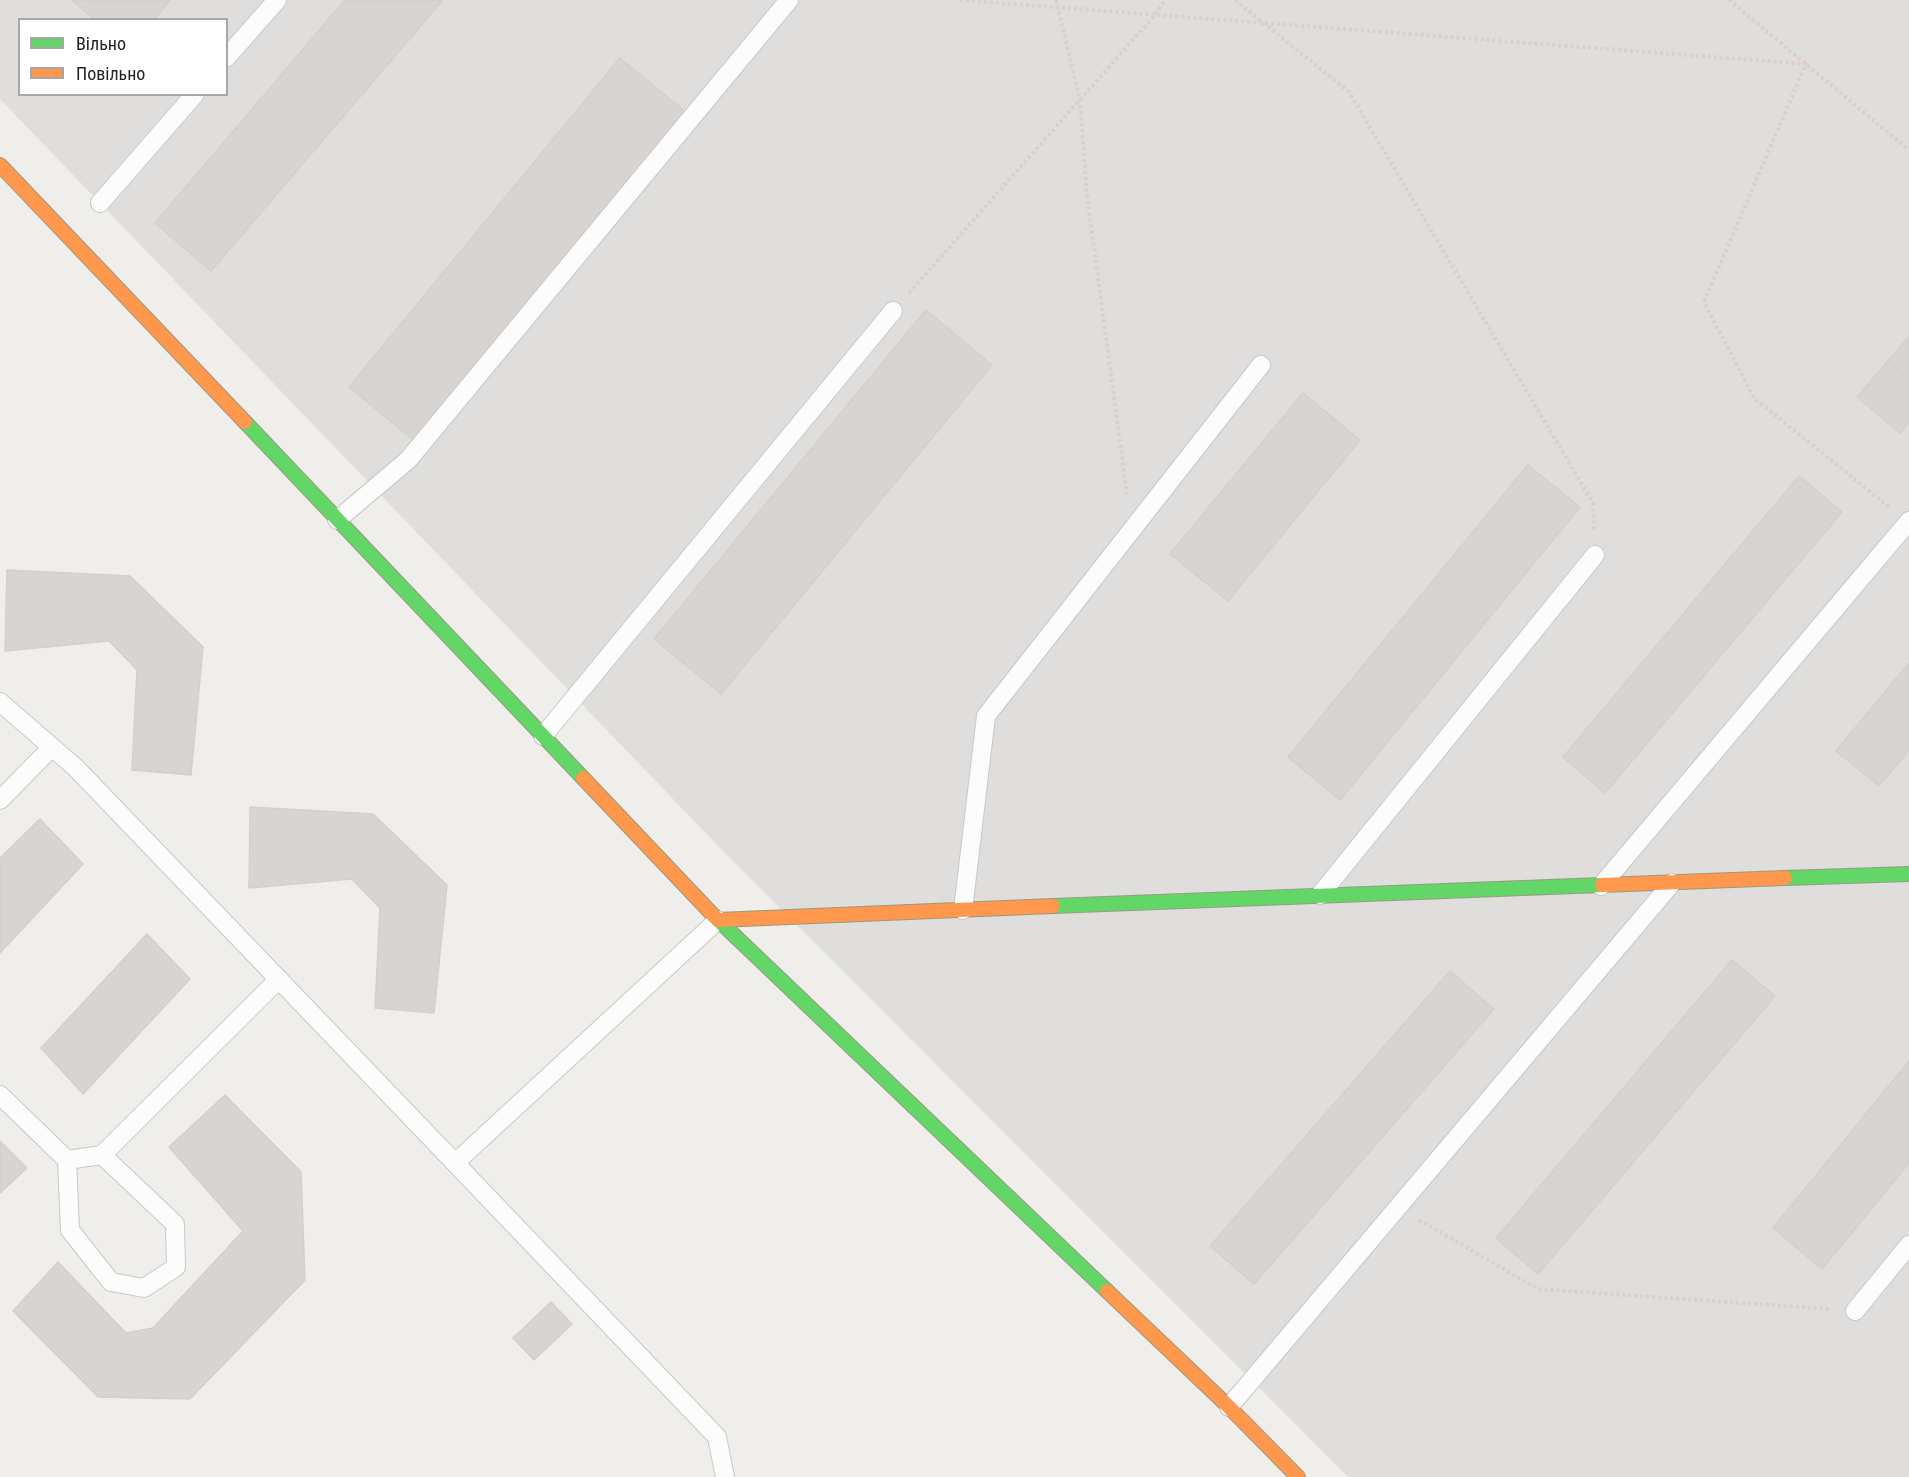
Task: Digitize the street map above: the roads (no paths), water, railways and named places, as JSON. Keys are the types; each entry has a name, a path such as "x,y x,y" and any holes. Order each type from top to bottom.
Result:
{"street":[{"path":"0,165 718,920 1229,1407 1298,1477"},
{"path":"718,920 1909,874"}],"lane":[{"path":"338,520 408,460 789,0"},
{"path":"228,56 272,1"},
{"path":"100,203 193,96"},
{"path":"543,736 893,311"},
{"path":"963,910 986,716 1261,365"},
{"path":"1602,886 1909,522"},
{"path":"1320,895 1595,555"},
{"path":"0,702 76,768 717,1437 725,1477"},
{"path":"0,800 52,747"},
{"path":"1229,1407 1672,883"},
{"path":"455,1163 718,920"},
{"path":"67,1160 102,1155 279,979"},
{"path":"0,1095 67,1160 70,1230 111,1282 144,1288 176,1267 175,1224 102,1155"},
{"path":"1856,1311 1909,1245"}]}
